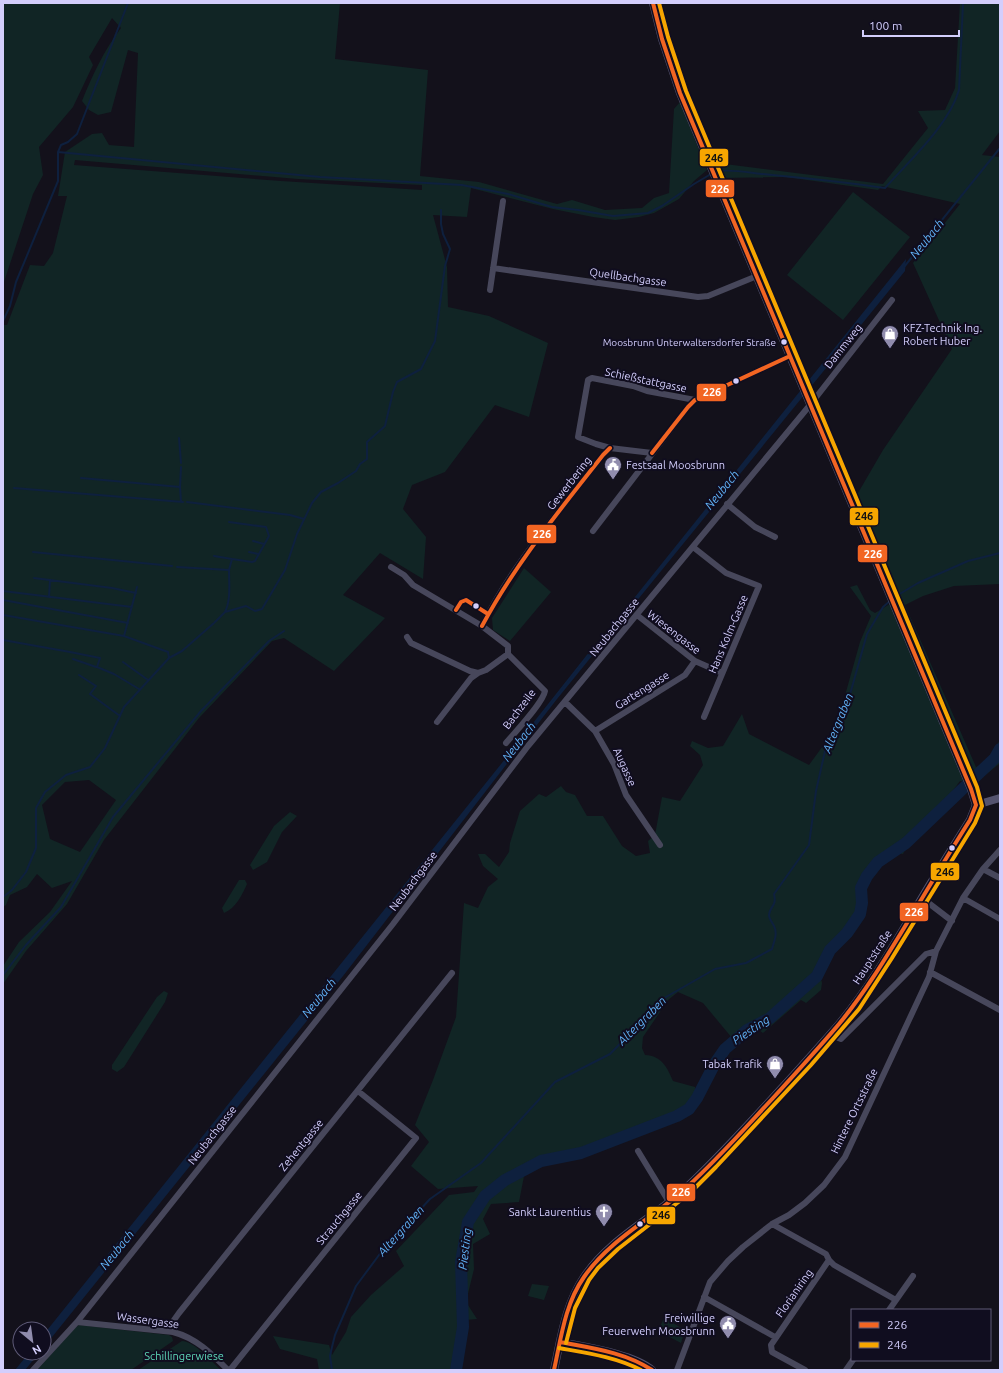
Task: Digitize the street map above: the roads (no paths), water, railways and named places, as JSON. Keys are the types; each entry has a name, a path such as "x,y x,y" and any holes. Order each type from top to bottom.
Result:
{"main road":[{"path":"653,3 662,39 680,93 971,789 976,805 1000,798"},
{"name":"Hauptstraße","path":"560,1342 569,1306 575,1293 593,1264 614,1244 686,1189 722,1153 807,1061 854,1005 891,950 970,820 976,805"},
{"path":"554,1370 560,1342 624,1356 640,1362 652,1370"}],"street":[{"path":"490,290 503,200"},
{"name":"Quellbachgasse","path":"493,268 698,297 708,296 757,276"},
{"name":"Dammweg","path":"808,401 892,300"},
{"path":"593,531 652,453 695,400 790,356"},
{"name":"Schießstattgasse","path":"610,448 578,437 588,380 592,378 633,386 647,391 695,400"},
{"name":"Neubachgasse","path":"33,1370 77,1322 389,929 528,746 693,547 808,401"},
{"path":"610,448 652,453"},
{"name":"Gewerbering","path":"482,626 505,583 603,455 610,448"},
{"path":"727,504 755,527 775,537"},
{"name":"Hans Kolm-Gasse","path":"693,547 726,573 759,586 704,717"},
{"path":"391,566 404,575 413,585 482,626 508,646 508,654 486,670 471,678 437,722"},
{"name":"Wiesengasse","path":"637,615 695,661 722,673"},
{"path":"408,637 411,643 470,671 478,673"},
{"name":"Bachzeile","path":"506,743 535,708 545,691 508,654"},
{"name":"Gartengasse","path":"595,731 685,675 695,661"},
{"name":"Augasse","path":"566,702 595,731 612,760 626,795 660,846"},
{"name":"Hintere Ortsstraße","path":"677,1370 710,1282 728,1261 743,1247 772,1224 789,1215 824,1185 844,1157 930,972 936,951 963,898 983,869 1000,850"},
{"path":"983,869 1000,878"},
{"path":"922,898 952,921"},
{"path":"963,898 1000,918"},
{"path":"830,1035 840,1039 926,954 936,951"},
{"path":"930,972 1000,1010"},
{"name":"Zehentgasse","path":"173,1332 173,1323 175,1318 452,973"},
{"name":"Strauchgasse","path":"229,1370 416,1138 358,1090"},
{"path":"638,1151 669,1202"},
{"path":"772,1224 826,1254 828,1260 834,1265 896,1300"},
{"name":"Florianiring","path":"775,1337 828,1260"},
{"path":"890,1309 913,1276"},
{"path":"704,1297 775,1337 771,1345 772,1352 805,1370"},
{"name":"Wassergasse","path":"77,1322 173,1332 185,1335 206,1350 229,1370"},
{"path":"846,1370 852,1361"}],"water":[{"path":"906,259 905,271 557,699 343,976 52,1337 52,1324"},
{"path":"22,1361 32,1361 25,1370 15,1370"}],"waterway":[{"path":"3,321 10,306 16,282 58,181 58,152 61,145 68,142 77,134 128,3"},
{"path":"715,172 725,170 738,171 885,188 938,129 954,103 959,90 963,3"},
{"name":"Neubach","path":"904,267 1000,148"},
{"path":"58,152 320,177 462,185 508,194 552,207 613,216 648,213 662,206 711,174"},
{"path":"215,622 225,612 246,606 255,611 262,609 285,570 297,534 312,503 321,492 356,471 360,464 367,459 367,442 385,426 393,392 397,382 421,369 435,341 445,266 450,249 443,234 441,210"},
{"path":"179,438 181,463"},
{"path":"181,467 181,502"},
{"path":"81,478 180,487"},
{"path":"14,488 183,502"},
{"path":"187,502 290,515 304,519"},
{"path":"229,522 266,527 269,536 255,561 252,562 232,559"},
{"path":"253,541 264,544"},
{"path":"33,552 172,566"},
{"path":"249,552 258,554"},
{"name":"Altergraben","path":"893,598 918,583 968,561 1000,553"},
{"path":"214,556 232,559 229,570"},
{"path":"177,567 229,570 229,597 225,612"},
{"path":"34,578 112,588 136,593"},
{"path":"49,597 50,580"},
{"path":"137,587 124,636 168,652 169,658"},
{"path":"3,591 132,607"},
{"path":"3,600 128,623"},
{"name":"Altergraben","path":"332,1370 330,1356 335,1335 356,1286 382,1251 430,1199 481,1163 555,1082 610,1054 666,997 715,969 746,963 772,949 776,932 769,915 775,901 774,894 809,845 816,791 825,751 847,705 867,634 883,607 890,601"},
{"path":"3,615 124,636"},
{"path":"3,897 12,890 26,872 36,848 36,808 45,792 66,775 90,767 105,748 124,707 169,658 182,651 214,623"},
{"path":"3,975 26,945 61,907 113,817 201,711 269,641 284,631"},
{"path":"3,640 100,658 97,667 114,674 139,689"},
{"name":"Neubach","path":"535,722 588,655"},
{"path":"73,659 96,667"},
{"path":"123,662 148,680"},
{"path":"79,675 96,686 90,694 120,716"},
{"name":"Piesting","path":"456,1370 463,1327 461,1262 468,1222 485,1196 505,1180 541,1161 581,1153 677,1116 689,1109 697,1098 714,1065 725,1049 747,1030 770,1018 817,976 830,950 847,933 860,914 862,903 861,888 867,876 878,862 906,843 995,758 1000,749"}],"place":[{"name":"Moosbrunn Unterwaltersdorfer Straße","path":"784,342"},
{"name":"KFZ-Technik Ing. Robert Huber","path":"890,349"},
{"name":"Festsaal Moosbrunn","path":"613,480"},
{"name":"Tabak Trafik","path":"775,1079"},
{"name":"Sankt Laurentius","path":"604,1227"},
{"name":"Freiwillige Feuerwehr Moosbrunn","path":"728,1339"}],"park label":[{"name":"Schillingerwiese","path":"184,1356"}]}
